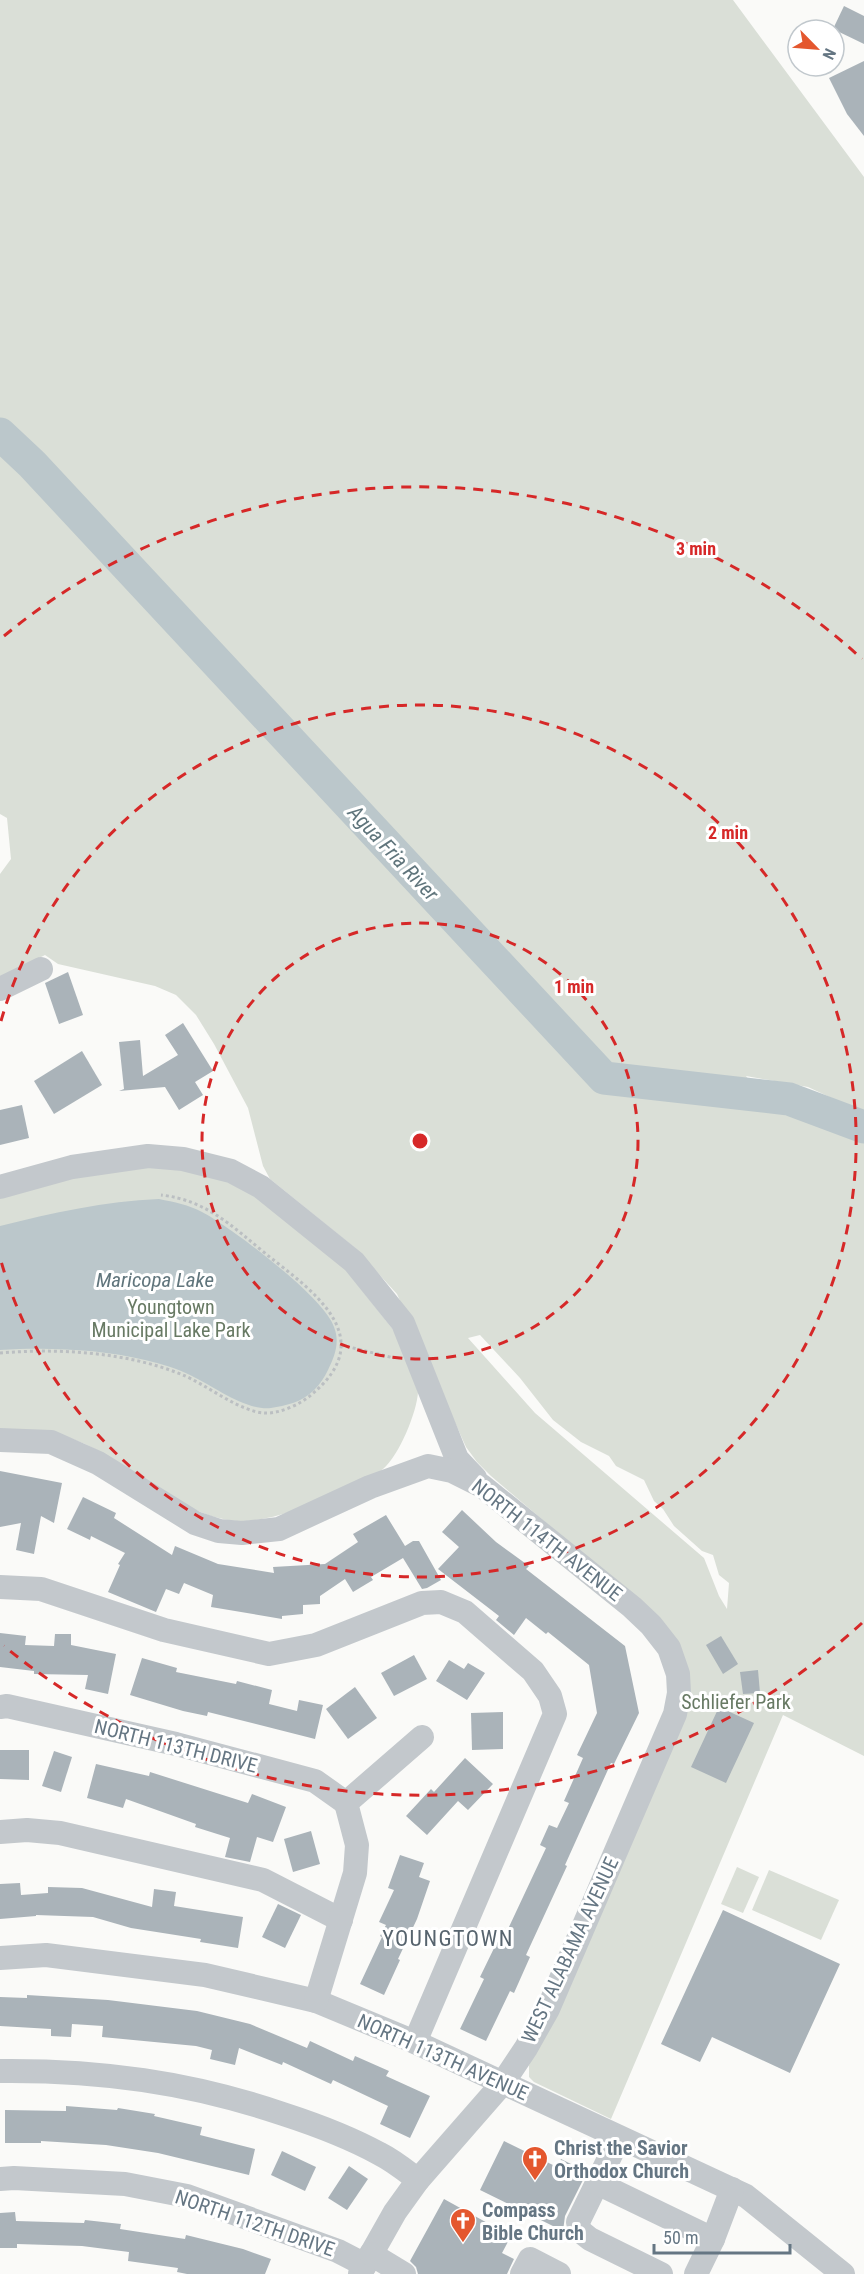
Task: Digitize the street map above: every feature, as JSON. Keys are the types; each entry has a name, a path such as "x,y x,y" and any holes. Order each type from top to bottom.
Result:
{"street":[{"path":"0,989 41,969"},
{"path":"0,1187 72,1167 148,1156 183,1159 231,1171 261,1187 354,1262 403,1323 458,1459 482,1486"},
{"name":"NORTH 114TH AVENUE","path":"0,1440 51,1442 98,1463 195,1523 219,1531 242,1533 279,1529 370,1487 428,1466 452,1471 482,1486 632,1607 660,1636 673,1658"},
{"path":"0,1587 41,1589 164,1630 269,1654 316,1645 422,1603 441,1602 465,1612 532,1671 550,1696 555,1714 415,2042"},
{"name":"WEST ALABAMA AVENUE","path":"365,2264 395,2212 418,2180 515,2067 548,2009 675,1714 679,1680 673,1658"},
{"name":"NORTH 113TH DRIVE","path":"0,1707 8,1706 176,1744 315,1781 345,1803"},
{"path":"316,2001 355,1873 357,1845 345,1803 422,1737"},
{"path":"0,1832 27,1830 60,1833 263,1880 340,1920"},
{"name":"NORTH 113TH AVENUE","path":"0,1958 46,1955 205,1975 316,2001 415,2042 739,2193 843,2274"},
{"path":"0,2071 46,2070 102,2075 179,2085 239,2099 336,2132 382,2155 418,2180"},
{"path":"619,2138 578,2222 580,2231 590,2239 661,2274"},
{"name":"NORTH 112TH DRIVE","path":"0,2179 125,2184 187,2196 338,2251 365,2264 404,2274"},
{"path":"597,2183 713,2240"},
{"path":"696,2274 739,2193"},
{"path":"712,2274 739,2193"},
{"path":"522,2274 530,2259 559,2274"}],"path":[{"path":"0,1353 96,1354 130,1359 186,1376 235,1402 264,1413 273,1413 293,1406 312,1395 333,1369 341,1345 334,1320 327,1308 294,1275 207,1209 184,1199 161,1196"},
{"path":"341,1345 398,1359"}],"green space":[{"name":"Schliefer Park","path":"0,0 733,0 786,72 786,78 791,78 864,177 864,1113 808,1087 746,1076 763,1100 864,1141 864,1756 783,1715 611,2119 534,2082 529,2077 529,2065 685,1716 650,1611 477,1462 466,1447 397,1294 355,1248 270,1179 263,1166 248,1108 196,1015 176,995 155,986 58,964 45,955 0,978 0,874 11,859 7,818 0,814","holes":["480,1335 520,1378 553,1420 581,1442 609,1456 616,1466 644,1480 654,1501 663,1509 674,1526 702,1551 713,1555 719,1575 729,1583 727,1609 719,1596 704,1558 535,1413 468,1338"]},
{"name":"Youngtown Municipal Lake Park","path":"130,1167 180,1167 251,1189 338,1260 395,1332 418,1392 406,1433 395,1454 383,1469 288,1513 247,1521 225,1519 203,1513 182,1503 100,1452 70,1438 41,1431 0,1429 0,1196 81,1176"},
{"path":"737,1867 759,1877 743,1913 721,1904"},
{"path":"769,1870 839,1900 821,1940 752,1910"}],"water":[{"name":"Maricopa Lake","path":"159,1199 197,1210 234,1232 276,1264 327,1314 336,1333 336,1349 325,1376 309,1394 293,1403 261,1408 230,1397 181,1371 145,1360 110,1353 73,1350 0,1350 0,1226 79,1208"}],"building":[{"path":"844,6 864,16 864,44 846,35 846,18 838,18"},
{"path":"864,61 864,136 847,114 829,78 846,78 846,70"},
{"path":"68,972 83,1015 59,1024 45,983"},
{"path":"183,1023 213,1071 195,1082 203,1095 179,1110 165,1087 119,1091 124,1089 119,1042 140,1040 143,1076 178,1055 165,1035"},
{"path":"82,1051 102,1085 54,1114 34,1081"},
{"path":"22,1105 29,1138 0,1145 0,1110"},
{"path":"0,1471 62,1483 54,1523 41,1516 34,1554 16,1550 21,1523 0,1527"},
{"path":"83,1497 116,1513 114,1518 172,1555 175,1546 218,1564 274,1573 273,1567 325,1564 358,1542 353,1534 386,1515 405,1546 413,1541 419,1541 441,1580 422,1589 403,1558 371,1577 373,1580 353,1592 345,1579 320,1596 320,1604 303,1605 303,1614 282,1616 282,1619 211,1607 213,1595 184,1583 179,1594 166,1589 156,1612 108,1592 120,1565 118,1564 125,1553 91,1536 90,1540 67,1529"},
{"path":"462,1510 496,1542 529,1566 526,1569 625,1646 639,1713 614,1764 611,1763 565,1865 567,1866 526,1955 530,1957 514,1993 510,1991 486,2041 460,2029 484,1979 480,1977 497,1942 501,1944 546,1848 540,1845 549,1825 557,1828 569,1803 564,1801 583,1758 577,1755 597,1713 589,1665 548,1632 546,1634 526,1618 514,1635 496,1620 499,1616 438,1569 459,1547 442,1532"},
{"path":"0,1633 26,1636 25,1645 54,1646 55,1634 71,1634 71,1645 116,1654 108,1694 85,1689 88,1675 34,1674 34,1671 0,1667"},
{"path":"721,1636 738,1664 723,1674 706,1645"},
{"path":"414,1655 427,1679 394,1696 381,1673"},
{"path":"142,1658 177,1668 176,1672 236,1684 237,1681 272,1690 269,1704 297,1711 299,1700 323,1705 315,1739 208,1712 207,1716 183,1711 130,1695"},
{"path":"449,1660 464,1669 468,1663 485,1673 467,1700 436,1681"},
{"path":"758,1670 760,1693 743,1694 740,1672"},
{"path":"355,1687 377,1718 348,1739 326,1709"},
{"path":"719,1707 754,1723 726,1783 691,1767"},
{"path":"503,1712 503,1749 472,1750 471,1713"},
{"path":"0,1750 29,1750 29,1780 0,1779"},
{"path":"54,1751 72,1757 61,1792 42,1786"},
{"path":"465,1758 493,1784 468,1810 458,1801 427,1835 406,1816 431,1789 434,1792"},
{"path":"96,1764 149,1776 150,1772 248,1803 252,1794 286,1807 273,1842 257,1837 250,1862 225,1857 230,1838 195,1827 196,1824 126,1799 123,1808 87,1798"},
{"path":"311,1831 320,1864 293,1872 284,1839"},
{"path":"400,1855 424,1863 419,1877 430,1881 417,1919 384,1995 360,1984 386,1925 379,1922 394,1890 388,1888"},
{"path":"20,1883 21,1895 48,1893 48,1887 82,1888 152,1907 154,1889 176,1892 174,1906 243,1917 238,1948 200,1942 201,1939 131,1928 93,1917 36,1915 0,1919 0,1884"},
{"path":"278,1904 301,1915 285,1948 262,1937"},
{"path":"723,1910 840,1964 790,2073 712,2037 700,2062 661,2044"},
{"path":"27,1995 108,2000 197,2011 250,2024 307,2048 310,2041 353,2061 355,2056 389,2071 386,2076 430,2096 410,2138 380,2124 388,2106 333,2080 331,2084 283,2062 282,2065 239,2048 235,2065 210,2059 212,2050 196,2046 102,2037 103,2026 72,2024 71,2037 51,2036 51,2029 0,2026 0,1997 27,1998"},
{"path":"66,2106 117,2110 118,2108 155,2114 154,2116 202,2127 200,2135 255,2149 249,2175 158,2153 106,2145 41,2141 41,2143 5,2143 5,2110 66,2111"},
{"name":"Christ the Savior Orthodox Church","path":"504,2141 557,2167 561,2159 587,2172 565,2216 563,2231 480,2190"},
{"path":"282,2151 316,2167 305,2191 271,2175"},
{"path":"349,2166 368,2179 347,2210 328,2198"},
{"name":"Compass Bible Church","path":"444,2199 511,2236 502,2253 514,2259 507,2274 418,2274 416,2267 410,2261"},
{"path":"15,2212 16,2221 84,2223 85,2220 121,2224 120,2229 185,2239 186,2235 243,2249 271,2259 265,2274 187,2274 177,2272 178,2268 128,2261 129,2252 82,2246 17,2244 17,2248 0,2248 0,2213"}],"waterway":[{"name":"Agua Fria River","path":"0,434 32,464 604,1078 789,1099 864,1127"}],"place":[{"name":"Christ the Savior Orthodox Church","path":"535,2182"},
{"name":"Compass Bible Church","path":"463,2244"}],"district":[{"name":"YOUNGTOWN","path":"448,1938"}]}
